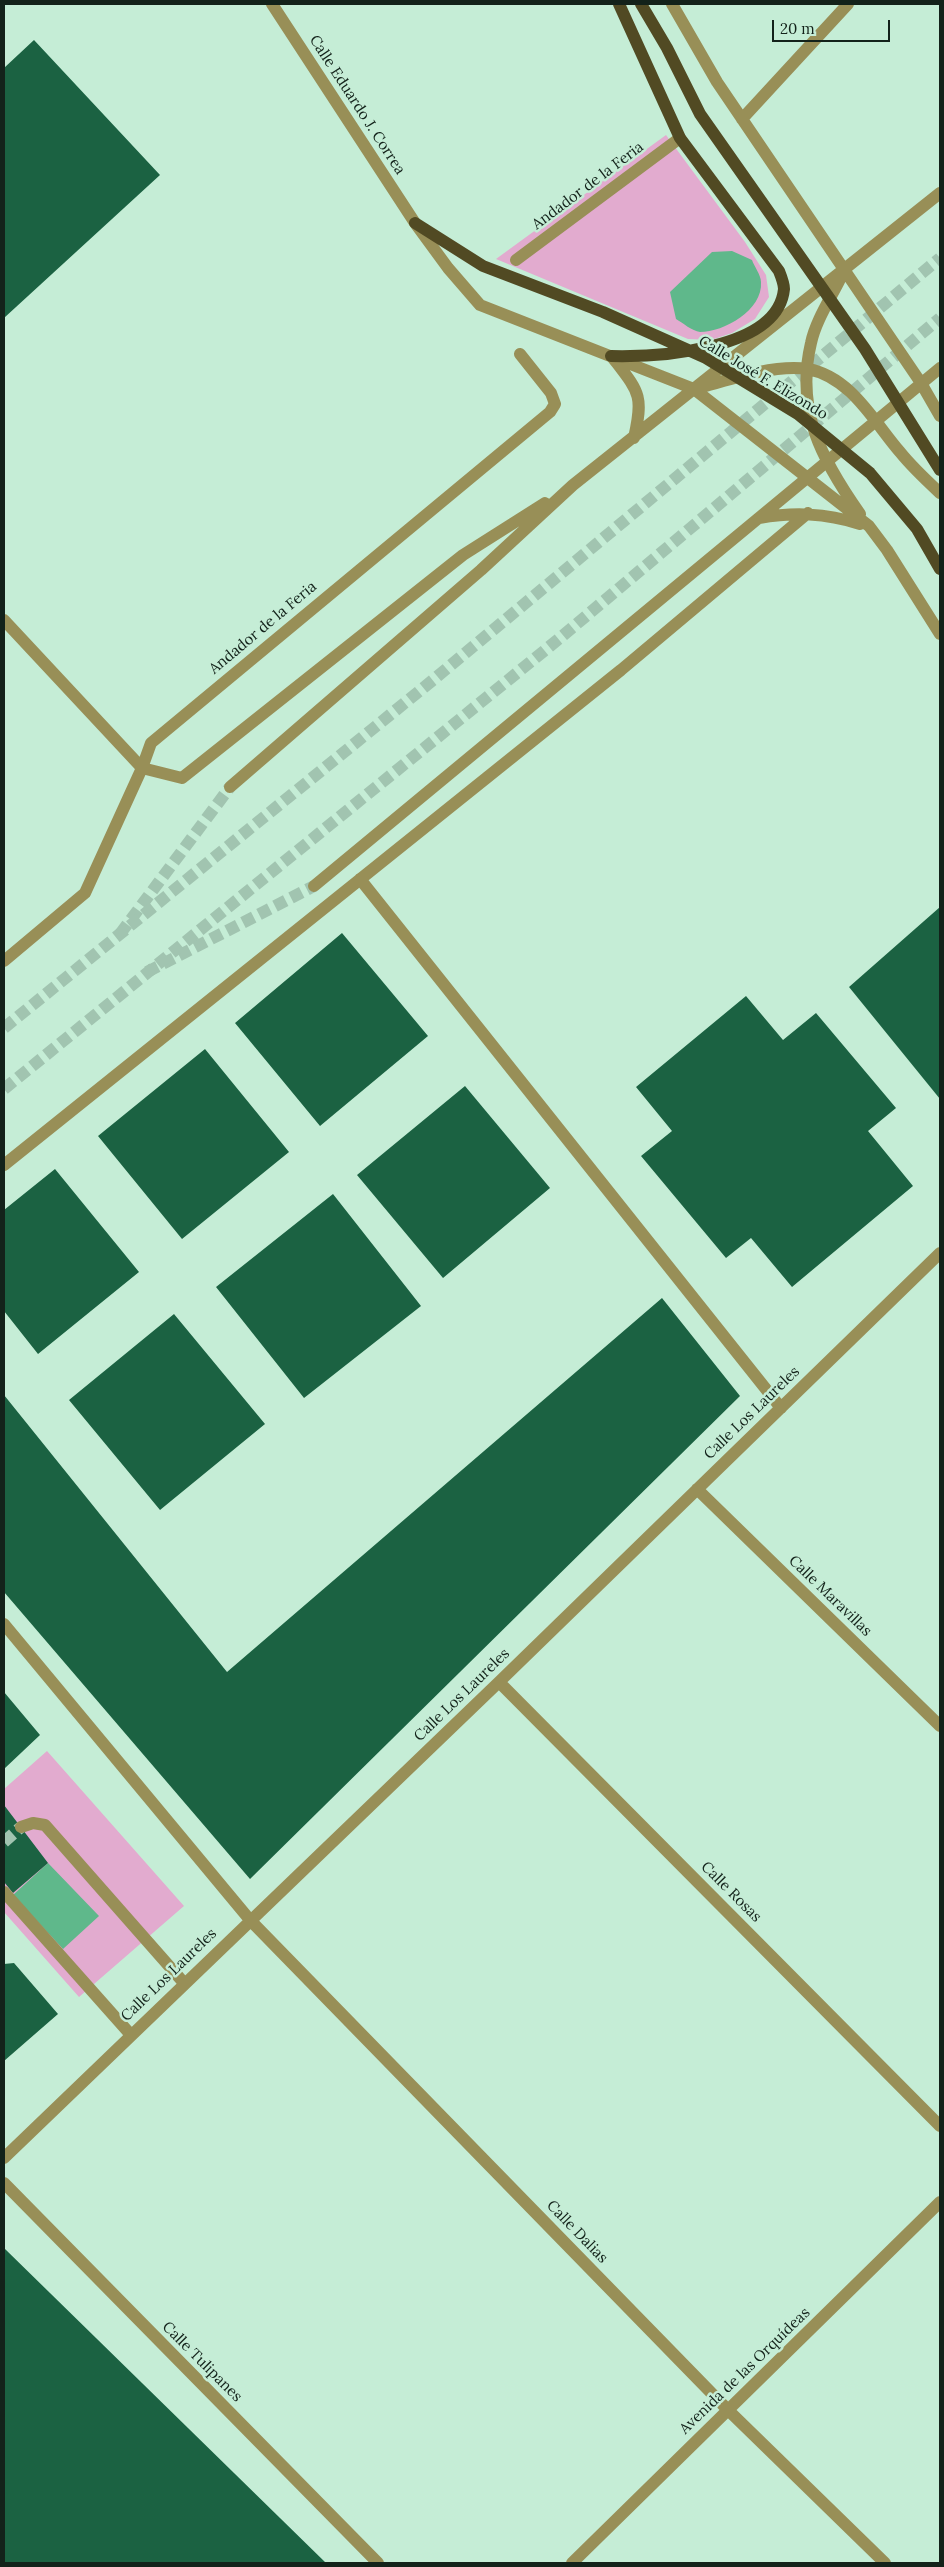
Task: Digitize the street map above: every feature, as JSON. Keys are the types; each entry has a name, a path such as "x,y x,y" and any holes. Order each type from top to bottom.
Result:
{"main road":[{"path":"611,356 646,357 683,353 718,345 749,332 765,322 779,306 784,288 780,271 680,138 619,4"},
{"path":"641,4 667,48 700,114 865,349 940,470"},
{"name":"Calle José F. Elizondo","path":"415,224 484,266 603,312 706,358 798,414 870,473 917,529 940,569"}],"street":[{"name":"Calle Eduardo J. Correa","path":"272,4 415,224 448,268 480,305 694,389 869,526"},
{"path":"672,4 717,82 921,383 940,416"},
{"path":"742,119 848,4"},
{"name":"Andador de la Feria","path":"516,260 680,138"},
{"path":"230,787 481,570 573,485 940,193"},
{"path":"844,270 811,342 805,389 816,440 826,463 887,550 940,634"},
{"name":"Andador de la Feria","path":"4,961 84,893 142,768 151,743 550,412 555,404 551,393 520,354"},
{"path":"611,356 635,387 641,410 634,438"},
{"path":"314,886 940,368"},
{"path":"694,389 745,376 779,370 807,369 828,376 844,386 862,404 900,452 940,493"},
{"path":"4,620 142,768 182,778 462,555 573,485"},
{"path":"759,518 808,513 836,516 869,526"},
{"path":"4,1165 621,670 808,513"},
{"path":"360,879 781,1408"},
{"name":"Calle Los Laureles","path":"4,2158 499,1682 940,1253"},
{"name":"Calle Maravillas","path":"697,1489 940,1726"},
{"name":"Calle Dalias","path":"4,1624 250,1920 728,2410 885,2563"},
{"name":"Calle Rosas","path":"499,1682 940,2126"},
{"path":"21,1827 33,1823 45,1825 184,1983"},
{"path":"4,1892 131,2035"},
{"name":"Calle Tulipanes","path":"4,2183 378,2563"},
{"name":"Avenida de las Orquídeas","path":"572,2563 940,2202"}],"shaded area":[{"path":"666,135 745,242 766,275 769,297 755,319 732,333 711,340 688,339 496,259"},
{"path":"732,251 752,260 759,274 761,279 760,292 756,302 740,318 730,324 710,331 700,332 691,329 676,319 670,292 712,252"},
{"path":"47,1751 184,1906 79,1997 4,1912 4,1789"},
{"path":"48,1863 99,1916 63,1949 13,1895"}],"building":[{"path":"34,40 160,175 4,318 4,68"},
{"path":"940,907 940,1099 849,987"},
{"path":"342,933 428,1036 320,1126 235,1023"},
{"path":"746,996 783,1040 816,1013 896,1108 868,1131 913,1186 792,1287 751,1238 726,1258 641,1156 672,1131 636,1087"},
{"path":"205,1049 289,1152 182,1239 98,1136"},
{"path":"465,1086 550,1188 443,1278 357,1175"},
{"path":"55,1169 139,1272 38,1354 4,1311 4,1210"},
{"path":"333,1194 421,1306 304,1398 216,1287"},
{"path":"662,1298 740,1396 250,1879 4,1592 4,1395 227,1672"},
{"path":"174,1314 265,1424 160,1510 69,1400"},
{"path":"4,1692 40,1735 4,1769"},
{"path":"4,1805 48,1863 13,1893 4,1882"},
{"path":"14,1963 58,2014 4,2061 4,1964"},
{"path":"4,2248 326,2563 4,2563"}],"tunnel":[{"path":"4,1028 433,680 940,258"},
{"path":"4,1089 560,638 940,318"},
{"path":"120,934 230,787"},
{"path":"147,972 314,886"},
{"path":"4,1842 21,1827"}]}
